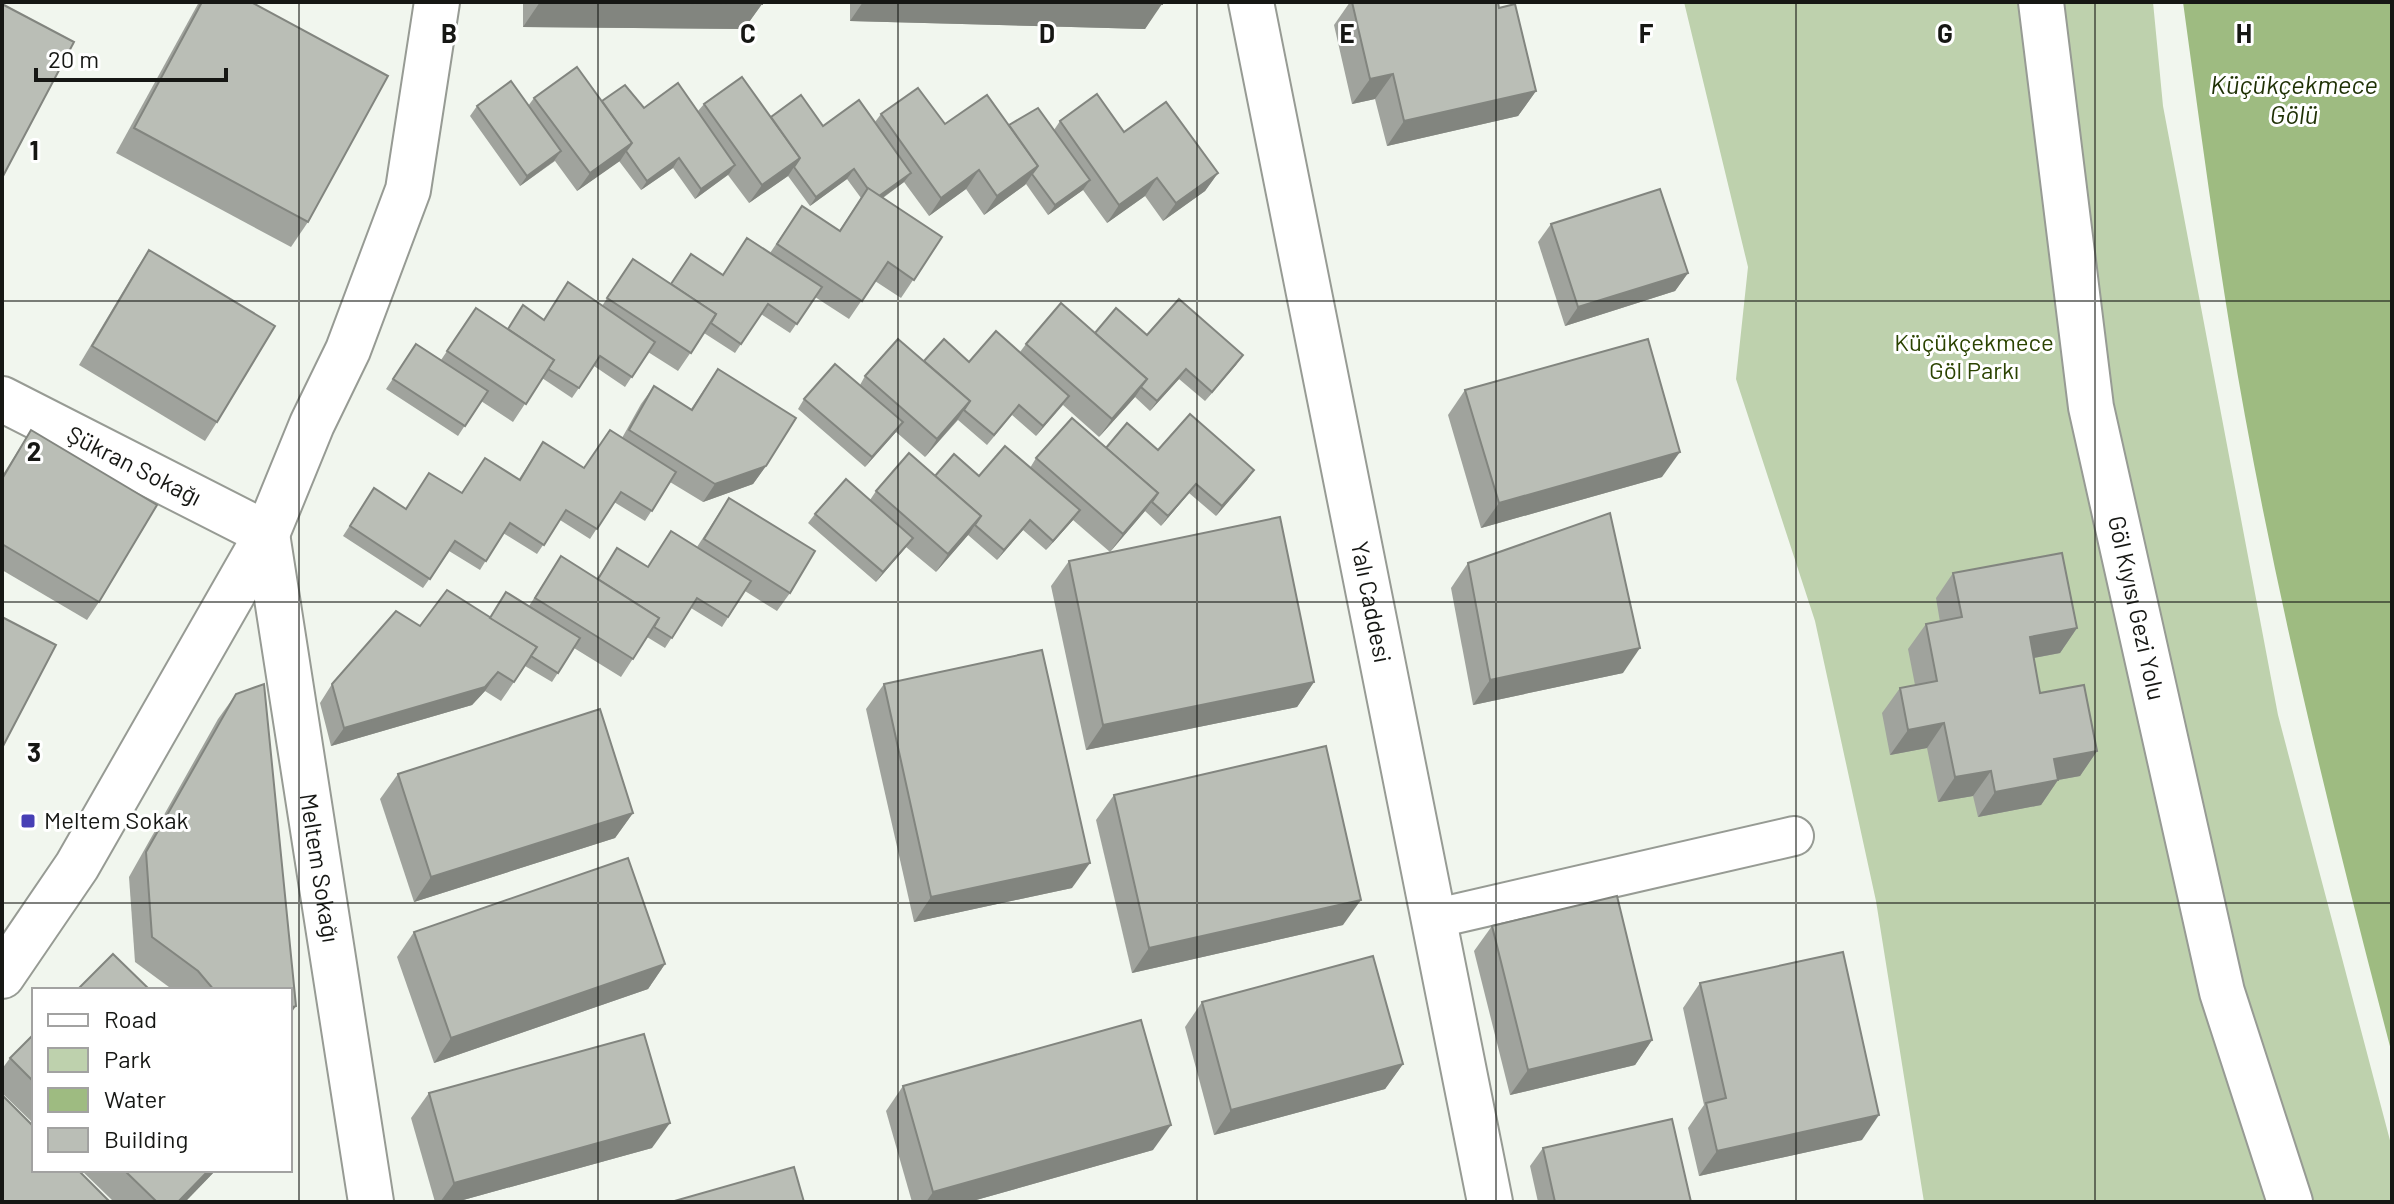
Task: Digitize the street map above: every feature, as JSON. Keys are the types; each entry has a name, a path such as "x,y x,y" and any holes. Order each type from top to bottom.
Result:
{"street":[{"path":"2,976 77,866 267,534 312,424 348,350 408,190 437,2"},
{"name":"Yalı Caddesi","path":"1251,2 1490,1202"},
{"name":"Göl Kıyısı Gezi Yolu","path":"2041,2 2091,407 2222,992 2290,1202"},
{"name":"Şükran Sokağı","path":"2,399 267,534"},
{"name":"Meltem Sokağı","path":"267,534 371,1202"}],"lane":[{"path":"1433,919 1794,836"}],"green space":[{"name":"Küçükçekmece Göl Parkı","path":"1684,2 2153,2 2163,106 2278,715 2392,1148 2392,1202 1924,1202 1876,901 1815,621 1736,379 1748,267"}],"water":[{"name":"Küçükçekmece Gölü","path":"2183,2 2392,2 2392,1054 2312,736 2260,496 2227,313"}],"building":[{"path":"202,2 251,2 388,76 308,222 134,128"},
{"path":"549,2 762,2 762,4"},
{"path":"1080,2 1162,2 1162,4"},
{"path":"1352,2 1498,2 1499,8 1515,4 1536,91 1404,121 1393,74 1370,79"},
{"path":"2,4 74,42 2,178"},
{"path":"577,67 632,143 590,173 534,98"},
{"path":"742,77 800,158 762,185 704,104"},
{"path":"511,81 561,151 527,176 477,106"},
{"path":"678,83 735,165 701,189 679,158 647,181 626,151 632,143 602,101 625,85 644,108"},
{"path":"918,88 945,124 987,95 1038,166 997,196 979,170 941,198 881,114"},
{"path":"1097,94 1124,132 1166,102 1218,173 1176,203 1157,178 1119,205 1060,121"},
{"path":"801,95 823,126 859,100 911,173 879,196 868,189 854,169 816,197 794,167 800,158 771,117"},
{"path":"1038,108 1090,180 1055,205 1032,174 1038,166 1009,125"},
{"path":"868,188 942,237 914,280 888,262 862,301 777,244 802,206 840,231"},
{"path":"1660,189 1688,273 1578,307 1551,224"},
{"path":"747,238 822,287 797,324 768,304 741,344 711,323 716,314 671,284 691,254 723,275"},
{"path":"149,250 275,326 217,422 92,346"},
{"path":"633,259 716,314 691,353 607,298"},
{"path":"568,282 655,342 632,377 600,356 579,388 548,369 554,360 508,329 523,305 544,320"},
{"path":"1179,299 1243,355 1212,392 1186,369 1157,401 1141,387 1147,379 1095,333 1116,308 1147,335"},
{"path":"1061,303 1147,379 1112,419 1026,344"},
{"path":"476,308 554,360 526,404 447,351"},
{"path":"996,331 1069,396 1043,426 1019,405 994,435 964,410 970,401 924,361 944,339 969,362"},
{"path":"898,339 970,401 937,439 865,376"},
{"path":"1648,339 1680,452 1499,503 1465,390"},
{"path":"416,344 488,391 465,426 393,379"},
{"path":"835,364 903,422 872,457 804,399"},
{"path":"718,369 796,418 766,466 715,484 629,430 654,386 692,410"},
{"path":"1190,414 1254,470 1222,506 1196,484 1168,516 1152,502 1158,493 1106,448 1127,423 1158,450"},
{"path":"1072,418 1158,493 1123,534 1036,458"},
{"path":"31,430 157,505 99,602 2,544 2,479"},
{"path":"610,430 676,472 652,511 621,492 597,529 566,510 544,545 510,523 486,561 455,541 430,579 350,526 374,488 406,509 429,473 462,493 485,458 520,480 543,442 584,468"},
{"path":"1005,446 1080,510 1053,541 1030,520 1004,550 975,525 981,516 935,476 954,454 979,476"},
{"path":"909,453 981,516 948,554 876,491"},
{"path":"846,479 913,538 883,572 815,514"},
{"path":"729,498 815,551 790,593 704,539"},
{"path":"1610,513 1640,648 1490,680 1468,563"},
{"path":"1280,517 1314,682 1103,725 1069,561"},
{"path":"671,531 751,581 728,617 697,598 672,638 654,627 659,618 598,579 617,548 648,567"},
{"path":"2062,553 2077,628 2030,637 2040,693 2084,685 2097,751 2054,759 2058,780 1995,792 1991,771 1955,777 1944,723 1908,730 1900,688 1937,681 1926,624 1962,617 1953,573"},
{"path":"561,556 659,618 633,659 535,598"},
{"path":"447,590 537,647 514,682 498,672 485,687 344,728 332,684 396,611 420,626"},
{"path":"506,592 580,638 558,673 531,656 537,647 490,618"},
{"path":"2,617 56,645 2,748"},
{"path":"1042,650 1090,863 931,897 884,684"},
{"path":"264,684 296,1006 292,1007 292,988 212,988 198,971 152,937 146,852 236,694"},
{"path":"600,709 633,813 431,877 398,774"},
{"path":"1326,746 1361,900 1149,948 1114,795"},
{"path":"628,858 665,964 451,1038 414,932"},
{"path":"1617,896 1652,1040 1528,1070 1492,926"},
{"path":"1843,952 1879,1115 1717,1151 1706,1103 1726,1098 1700,983"},
{"path":"113,954 148,988 79,988"},
{"path":"1373,956 1403,1064 1231,1110 1202,1002"},
{"path":"1141,1020 1171,1125 933,1192 903,1086"},
{"path":"644,1034 670,1123 454,1183 429,1093"},
{"path":"32,1036 32,1080 10,1058"},
{"path":"2,1095 32,1125 32,1172 80,1172 110,1202 2,1202"},
{"path":"1672,1119 1691,1202 1555,1202 1543,1148"},
{"path":"794,1167 804,1202 671,1202"},
{"path":"126,1172 207,1172 178,1202 157,1202"}],"place":[{"name":"Meltem Sokak","path":"28,821"}]}
